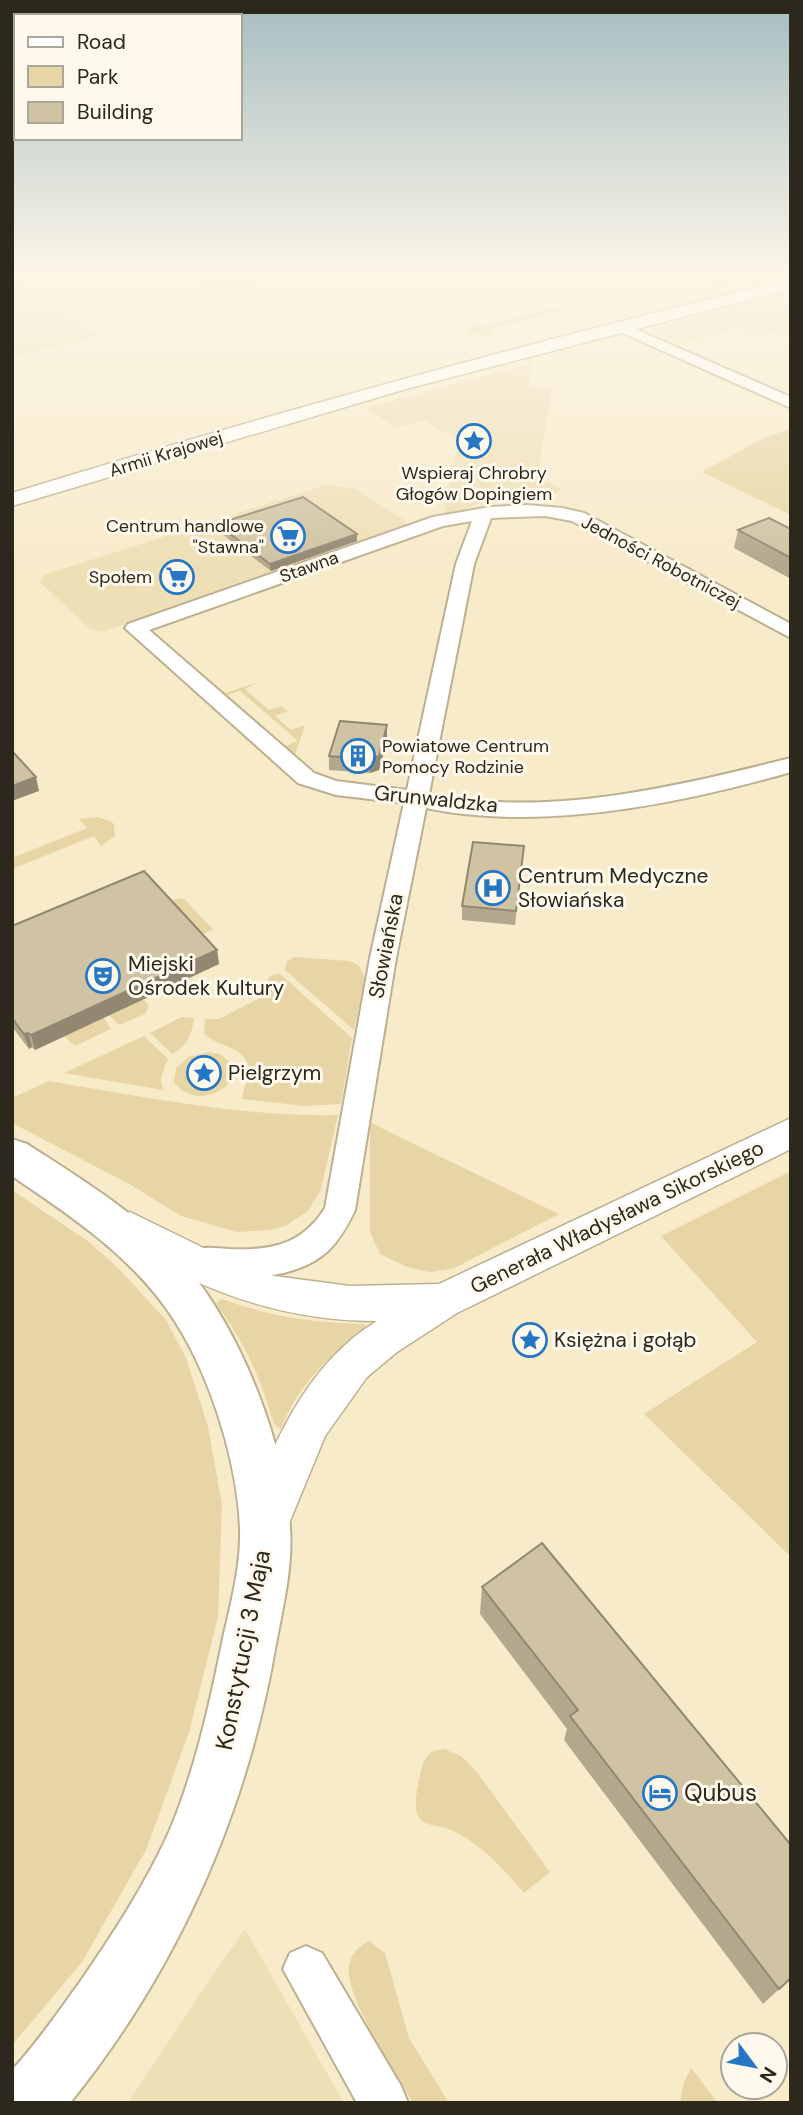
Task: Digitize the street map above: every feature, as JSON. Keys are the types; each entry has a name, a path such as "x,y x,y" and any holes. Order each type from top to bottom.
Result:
{"main road":[{"name":"Konstytucji 3 Maja","path":"12,1155 92,1207 141,1247 170,1279 193,1312 223,1370 243,1429 258,1481 265,1529 256,1609 237,1704 221,1765 197,1833 170,1891 125,1971 32,2098"}],"street":[{"name":"Armii Krajowej","path":"12,500 223,436 458,372"},
{"path":"721,372 791,403"},
{"path":"773,395 791,389"},
{"name":"Jedności Robotniczej","path":"484,514 541,511 578,517 791,632"},
{"name":"Stawna","path":"135,628 425,525 484,514"},
{"name":"Słowiańska","path":"188,1259 262,1264 294,1257 313,1245 332,1227 340,1210 383,958 465,564 484,514"},
{"name":"Grunwaldzka","path":"135,628 306,778 330,788 389,793 416,800 486,807 569,805 640,799 702,789 791,765"},
{"name":"Generała Władysława Sikorskiego","path":"265,1529 280,1485 309,1422 352,1364 382,1339 443,1301 791,1132"},
{"name":"Generała Władysława Sikorskiego","path":"92,1207 188,1259 263,1290 295,1298 364,1305 443,1301"},
{"path":"306,1969 384,2103"}],"shaded area":[{"path":"500,372 531,372 529,386 552,387 538,476 563,490 530,501 478,504 443,516 459,441 425,421 397,428 365,408"},
{"path":"326,485 355,489 404,520 408,527 104,631 91,630 40,582 44,575"},
{"path":"245,1929 344,2103 128,2103 206,1985"}],"green space":[{"path":"791,428 791,515 702,472 762,439"},
{"path":"256,683 245,689 269,710 281,706 288,711 275,716 291,730 305,725 294,758 282,747 298,741 240,691 228,695 225,693"},
{"path":"98,817 114,824 115,836 101,846 94,836 12,869 12,858 87,828 79,819"},
{"path":"179,898 185,900 213,929 196,939 164,905"},
{"path":"294,957 350,961 359,966 365,978 354,1030 285,970 287,961"},
{"path":"279,973 352,1038 341,1104 304,1106 242,1099 249,1076 248,1063 238,1052 204,1033 205,1019 219,1019 260,998 269,977"},
{"path":"143,999 149,1006 145,1014 119,1025 109,1015"},
{"path":"182,1017 194,1018 192,1030 186,1043 172,1054 150,1033"},
{"path":"104,1018 111,1029 75,1046 64,1036"},
{"path":"144,1036 168,1059 161,1077 163,1090 64,1073"},
{"path":"209,1052 220,1054 232,1064 234,1077 221,1090 205,1096 196,1096 181,1089 174,1082 176,1068 189,1057"},
{"path":"49,1081 229,1109 338,1115 321,1189 308,1211 285,1226 270,1230 237,1232 181,1216 131,1185 12,1123 12,1098"},
{"path":"370,1122 559,1214 452,1269 430,1272 407,1267 380,1254 370,1232"},
{"path":"791,1171 791,1557 644,1414 757,1342 661,1236"},
{"path":"12,1190 89,1242 118,1268 166,1320 186,1358 208,1427 222,1505 218,1617 189,1732 146,1850 82,1962 12,2045"},
{"path":"222,1299 292,1318 365,1324 366,1329 327,1361 305,1385 281,1429 274,1424 244,1347 216,1303"},
{"path":"444,1749 461,1756 476,1771 550,1872 524,1893 491,1857 472,1842 451,1830 428,1824 418,1816 416,1796 424,1763 432,1752"},
{"path":"369,1941 385,1953 409,2038 449,2103 413,2103 363,2015 350,1979 349,1966 356,1951"},
{"path":"691,2068 718,2103 680,2103 683,2084"}],"building":[{"name":"Centrum handlowe \"Stawna\"","path":"303,497 357,534 270,564 217,524"},
{"path":"769,518 791,529 791,558 738,530"},
{"path":"340,721 387,725 379,756 370,759 329,756"},
{"path":"12,751 36,777 12,786"},
{"name":"Centrum Medyczne Słowiańska","path":"473,842 524,846 516,911 462,906"},
{"name":"Miejski Ośrodek Kultury","path":"144,871 217,950 31,1035 24,1034 12,1018 12,926"},
{"name":"Qubus","path":"542,1543 791,1845 791,1978 779,1989 570,1716 578,1710 482,1587"}],"place":[{"name":"Wspieraj Chrobry Głogów Dopingiem","path":"474,441"},
{"name":"Centrum handlowe \"Stawna\"","path":"288,536"},
{"name":"Społem","path":"177,577"},
{"name":"Powiatowe Centrum Pomocy Rodzinie","path":"358,756"},
{"name":"Centrum Medyczne Słowiańska","path":"493,888"},
{"name":"Miejski Ośrodek Kultury","path":"103,976"},
{"name":"Pielgrzym","path":"204,1073"},
{"name":"Księżna i gołąb","path":"530,1340"},
{"name":"Qubus","path":"660,1793"}]}
